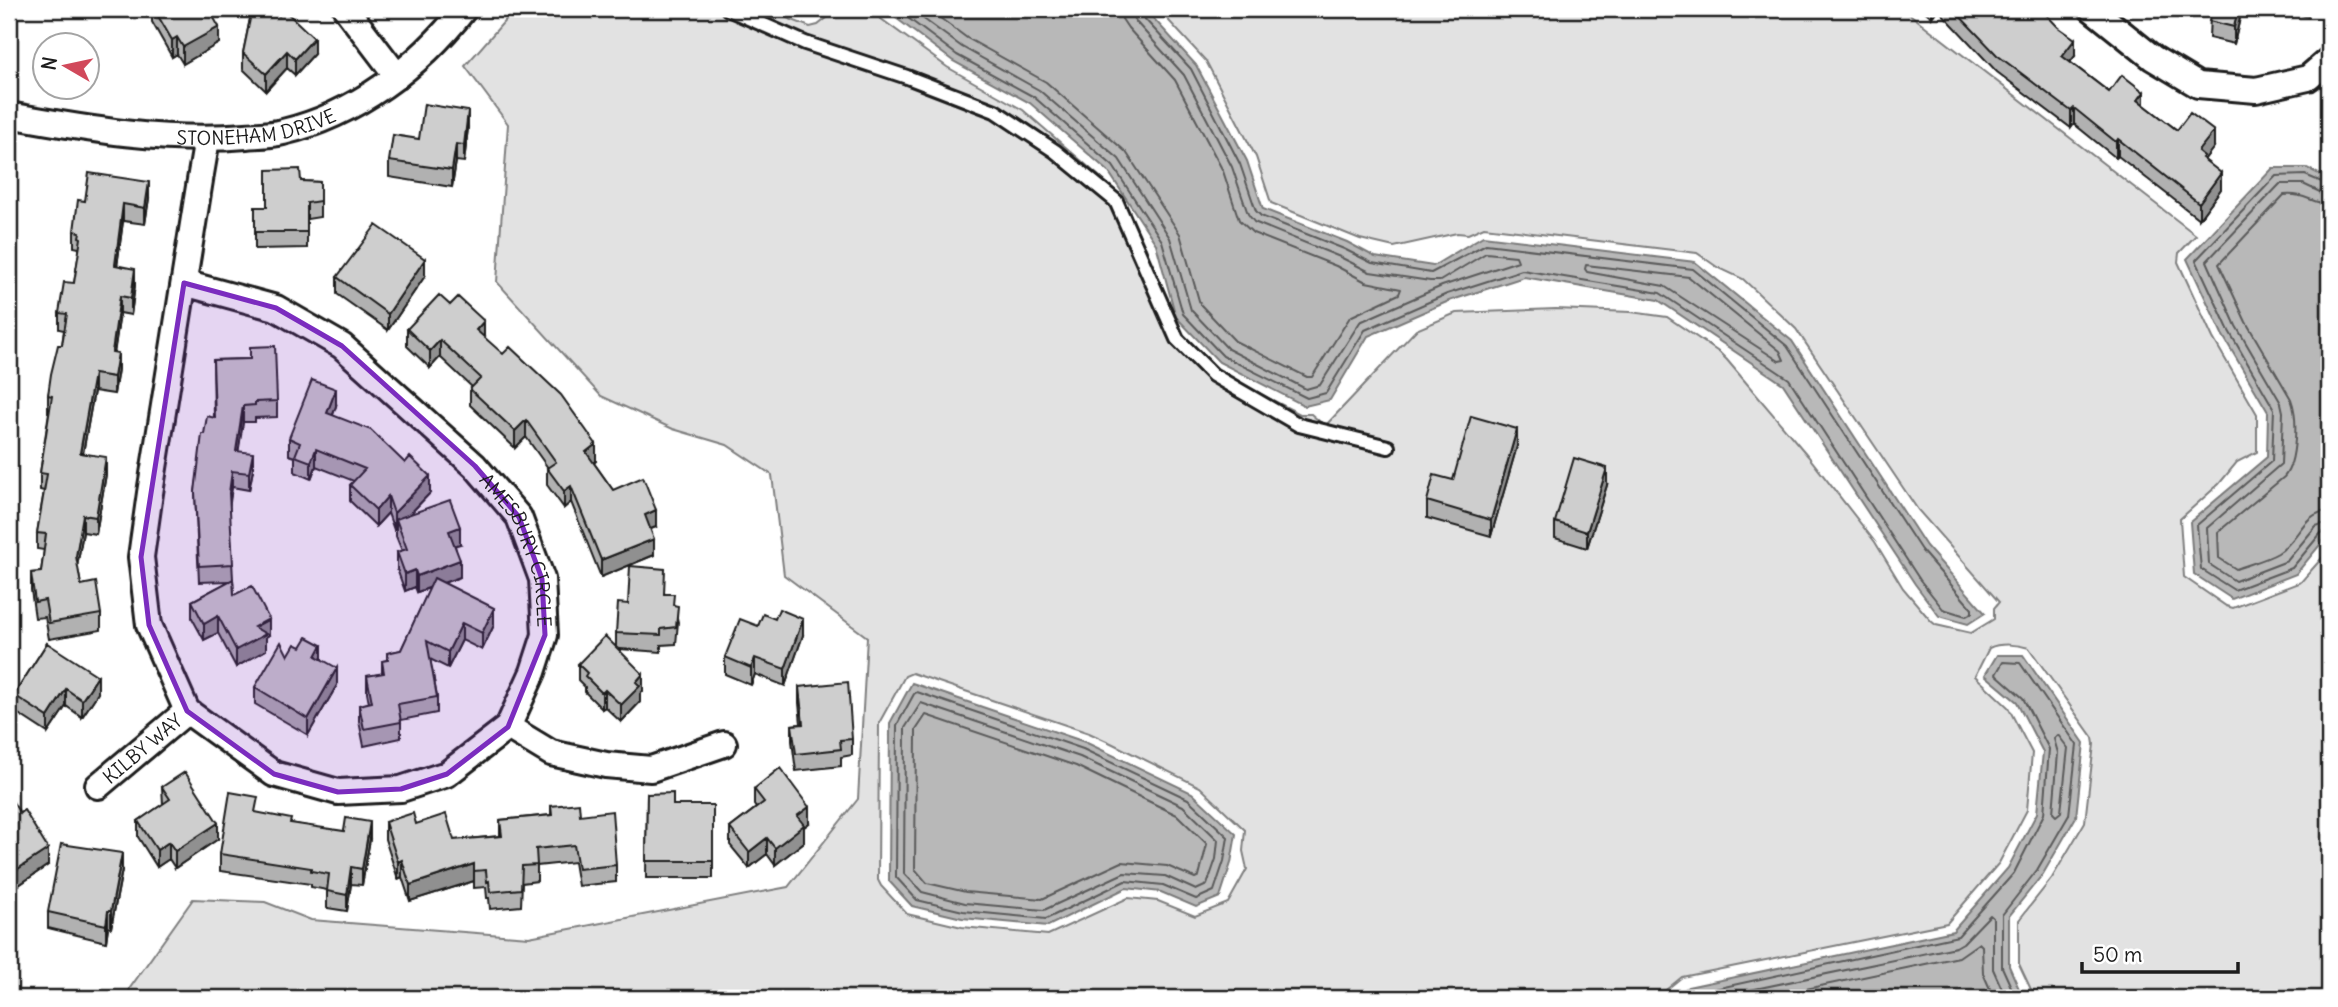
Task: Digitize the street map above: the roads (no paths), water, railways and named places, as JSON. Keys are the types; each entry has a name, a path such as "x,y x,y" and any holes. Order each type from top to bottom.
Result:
{"street":[{"path":"346,9 397,76"},
{"name":"STONEHAM DRIVE","path":"9,115 75,127 207,139 282,133 338,114 397,76 446,32 464,9"},
{"path":"2092,9 2152,58 2198,85 2256,90 2308,78 2329,60"},
{"path":"187,711 149,625 141,558 207,139"},
{"name":"AMESBURY CIRCLE","path":"184,283 276,308 342,346 475,467 519,517 542,579 545,635 533,672 508,727 447,774 401,789 338,792 274,774 187,711"},
{"name":"KILBY WAY","path":"98,786 187,711"},
{"path":"508,727 551,752 606,765 651,769 724,744"}],"lane":[{"path":"727,9 805,43 907,77 995,111 1055,151 1116,201 1177,339 1213,375 1299,425 1388,447"}],"water":[{"path":"884,9 1145,9 1196,65 1247,161 1263,209 1347,242 1375,257 1433,266 1483,236 1695,262 1792,341 1926,546 1985,613 1968,624 1939,616 1783,384 1658,300 1524,277 1449,301 1368,336 1330,400 1305,406 1219,362 1176,317 1156,244 1108,171 1030,103 953,61"},
{"path":"2273,168 2307,168 2329,179 2329,534 2296,574 2232,599 2194,574 2190,522 2267,457 2268,412 2222,334 2187,259"},
{"path":"1997,655 2023,655 2084,743 2076,817 2043,874 2009,916 2009,966 2023,998 1673,998 1688,987 1953,931 2008,868 2037,813 2043,752 2017,702 1985,675"},
{"path":"912,683 1085,742 1192,793 1236,834 1231,863 1220,897 1196,907 1161,892 1126,888 1048,926 962,918 912,906 889,881 890,723"}]}
